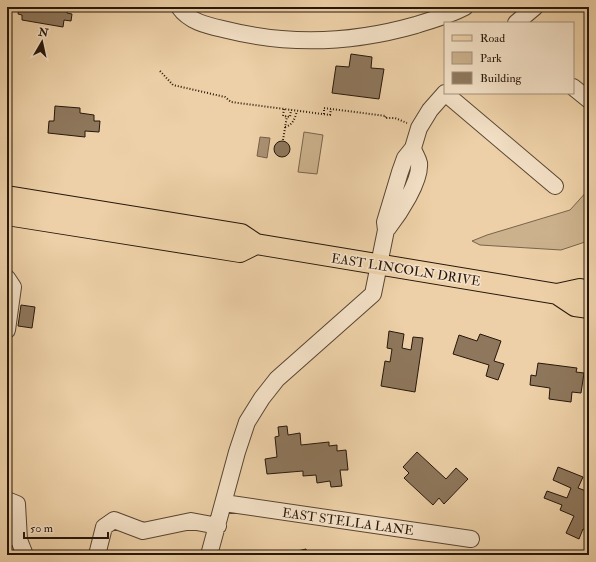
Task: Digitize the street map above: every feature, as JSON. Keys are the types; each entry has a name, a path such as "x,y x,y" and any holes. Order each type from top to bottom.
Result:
{"main road":[{"name":"EAST LINCOLN DRIVE","path":"7,196 242,234 256,244 379,265 557,294 580,289 589,291"},
{"path":"7,215 240,252 256,244"},
{"name":"EAST LINCOLN DRIVE","path":"557,294 575,306 589,308"}],"street":[{"path":"180,7 185,14 197,22 227,30 281,40 318,41 386,33 425,22 465,7"},
{"path":"517,22 534,7"},
{"path":"574,88 589,100"},
{"path":"385,237 406,199 417,195 424,190 426,175 416,156 419,128 430,110 444,94"},
{"path":"446,94 555,186"},
{"path":"209,555 237,452 247,422 262,398 277,379 374,294 385,237 385,222 400,172 406,158 416,156"},
{"path":"7,278 13,287 7,330"},
{"path":"7,500 17,504 19,540 25,555"},
{"name":"EAST STELLA LANE","path":"224,503 471,539"},
{"path":"97,555 104,526 114,520 143,531 191,520 218,526"}],"path":[{"path":"160,71 173,85 225,97 231,102 330,115 331,109"},
{"path":"324,114 324,108 395,118 408,123"},
{"path":"284,109 283,116 287,116"},
{"path":"287,116 290,117 291,110"},
{"path":"285,127 290,126 294,121 297,111"},
{"path":"283,140 287,116"}],"green space":[{"path":"304,132 323,135 317,174 298,172"},
{"path":"589,189 588,241 561,250 480,245 472,241 570,210"}],"shaded area":[{"path":"260,137 270,138 267,158 257,156"}],"building":[{"path":"19,7 68,7 67,13 72,14 71,21 64,20 63,27 22,20 22,15 18,14"},
{"path":"351,54 372,57 371,68 384,69 379,99 332,93 336,66 349,67"},
{"path":"55,106 80,108 80,113 94,115 94,121 100,121 99,132 85,131 85,137 48,133 49,121 54,121"},
{"path":"282,141 288,143 290,149 288,155 282,157 276,155 274,149 276,143"},
{"path":"21,305 35,307 32,328 18,326"},
{"path":"389,331 404,334 402,348 411,350 413,337 423,338 415,392 381,386 385,361 390,362 392,349 387,348"},
{"path":"480,334 501,341 494,361 504,364 498,380 486,376 489,365 453,354 459,335 477,341"},
{"path":"538,363 577,368 576,372 584,373 581,393 572,392 571,402 549,399 550,388 530,385 531,375 536,376"},
{"path":"287,426 288,435 300,433 301,445 329,442 329,446 337,445 337,451 346,450 348,470 340,470 342,486 331,487 330,481 317,483 316,475 303,476 303,471 267,474 265,459 277,457 275,437 279,436 278,427"},
{"path":"417,452 446,479 456,468 468,479 444,504 439,498 433,505 404,478 409,473 403,467"},
{"path":"558,467 583,477 578,488 589,492 589,529 588,531 583,529 579,539 566,533 574,516 560,510 562,505 544,498 547,491 567,498 571,488 553,480"},
{"path":"306,549 308,555 281,555"}]}
